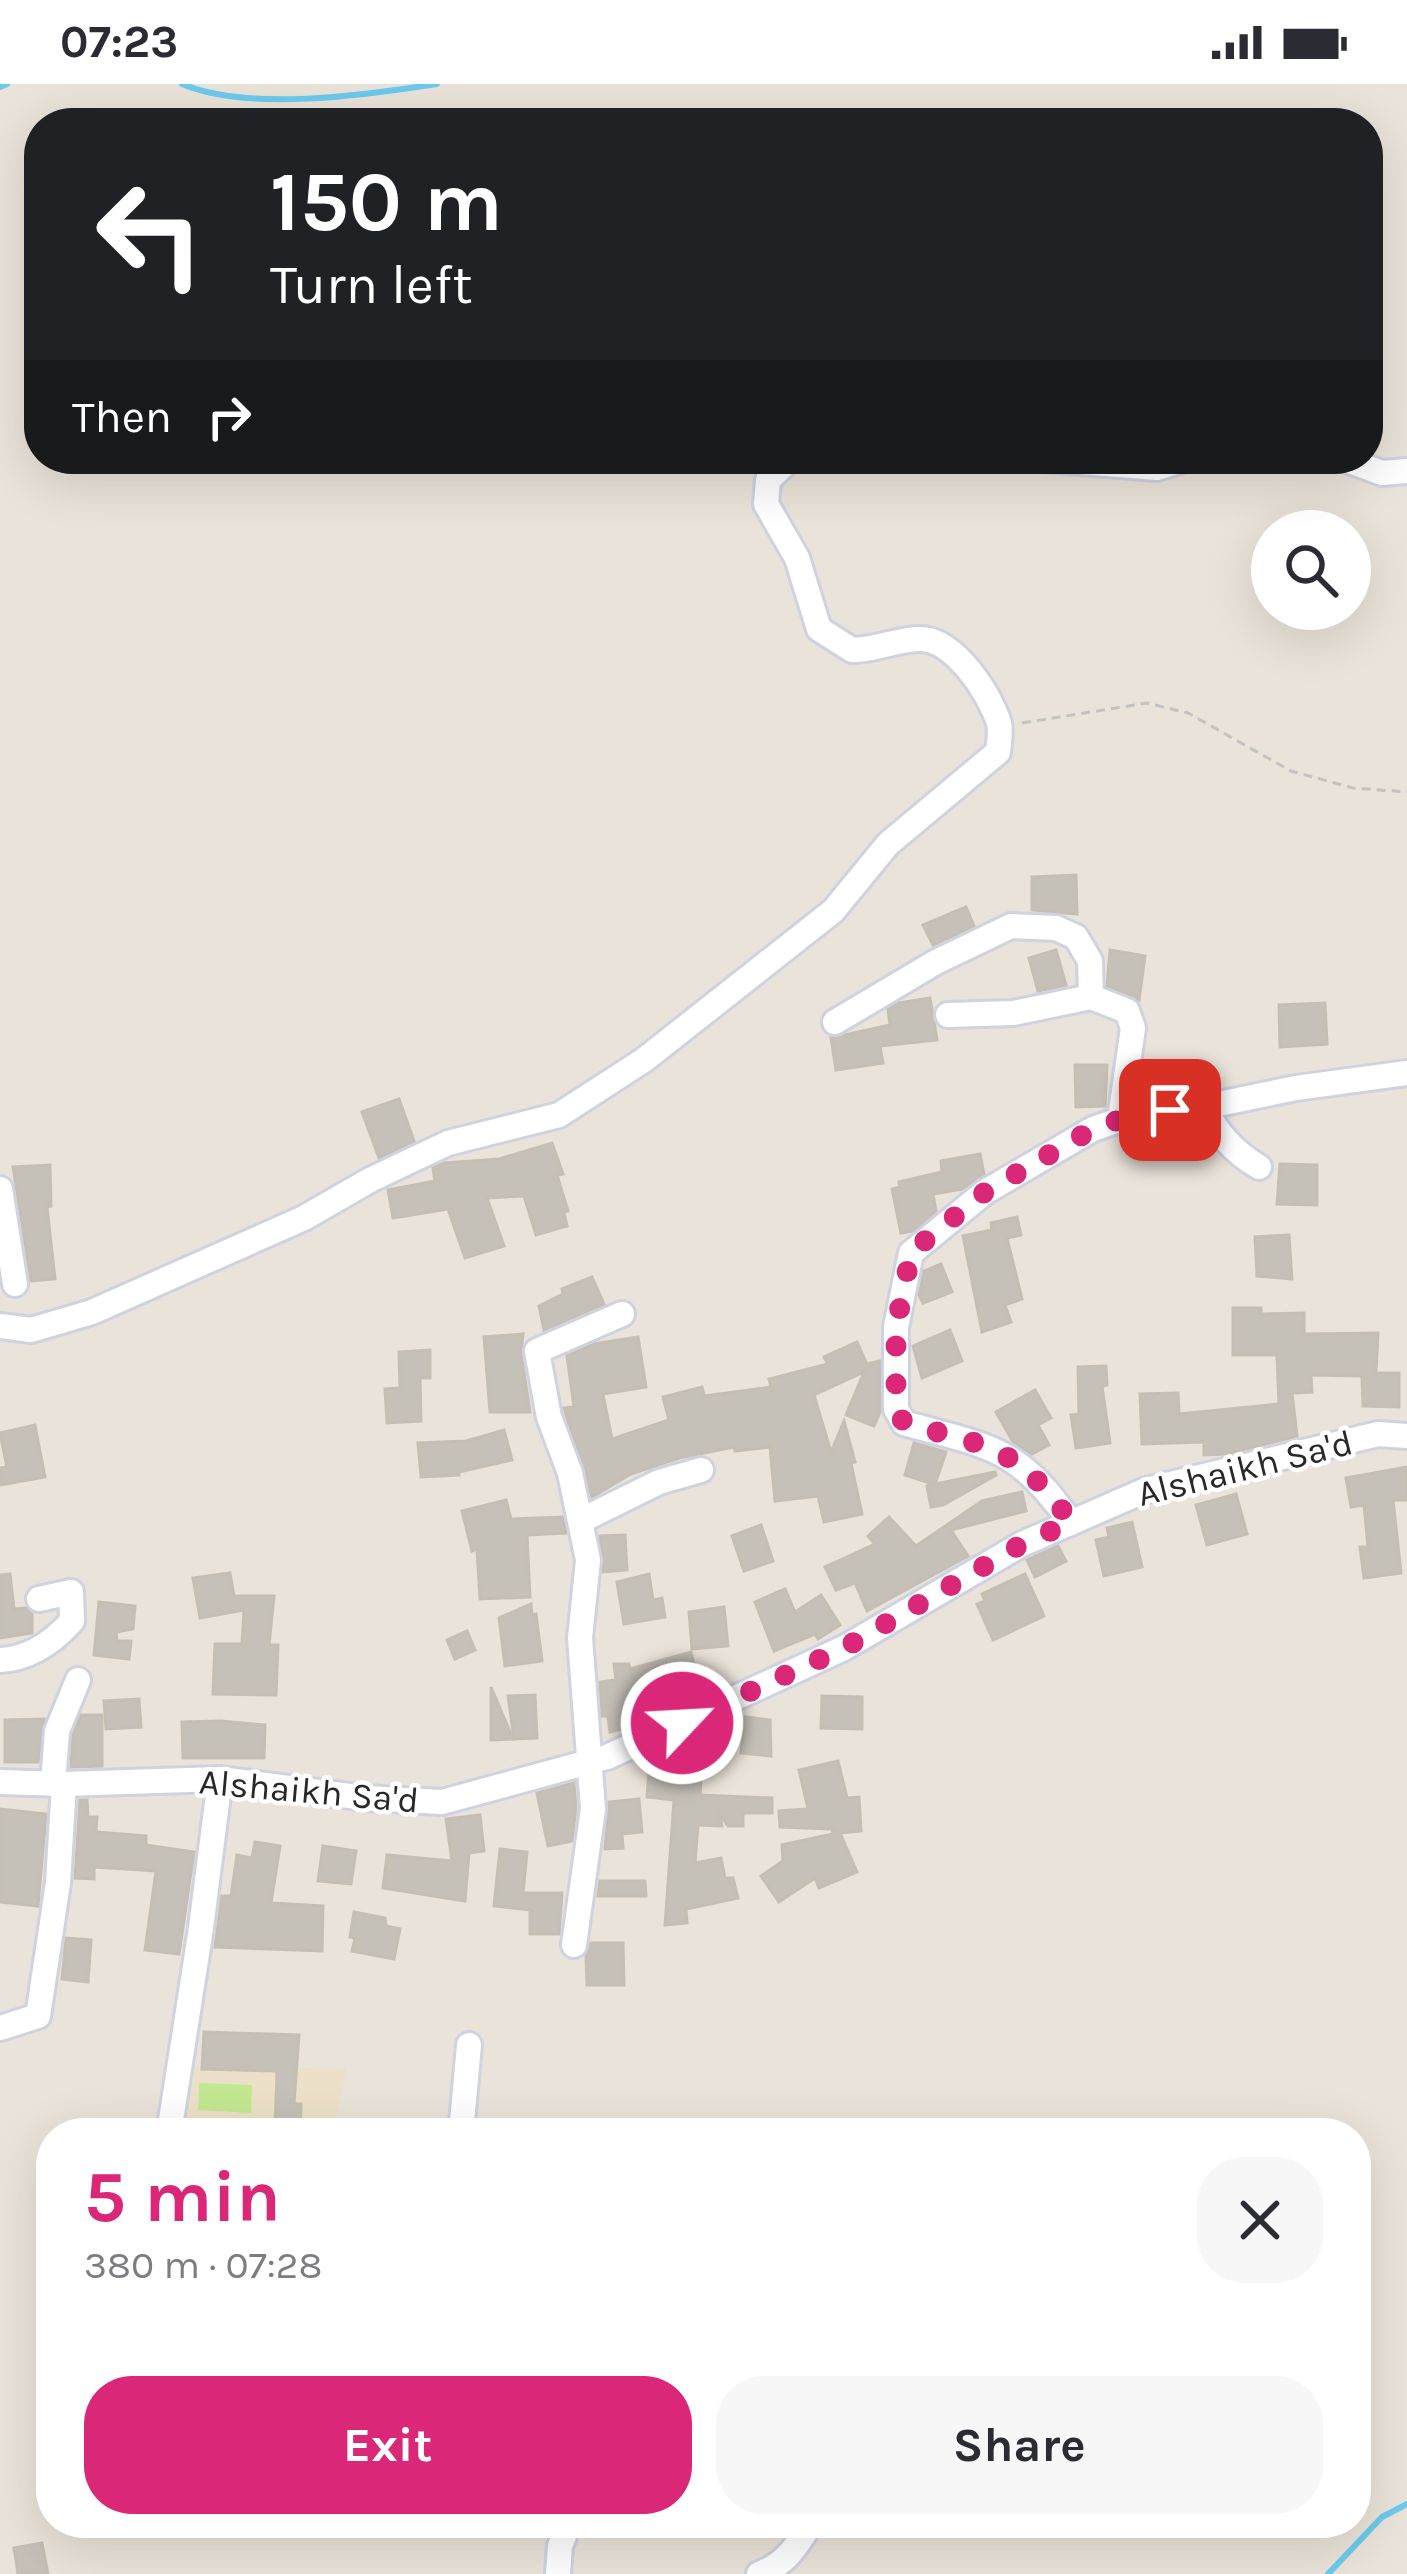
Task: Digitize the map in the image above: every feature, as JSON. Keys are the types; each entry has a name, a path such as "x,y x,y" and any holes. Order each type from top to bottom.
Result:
{"street":[{"path":"0,1326 32,1330 92,1312 304,1218 448,1143 559,1115 644,1060 833,911 888,844 998,752 1000,725 969,670 951,649 935,640 917,638 852,650 819,628 797,558 766,504 768,480 774,474"},
{"path":"836,1022 936,962 1011,926 1056,928 1076,937 1090,961 1091,997"},
{"path":"947,1015 1013,1013 1091,997 1127,1011 1132,1028 1120,1119"},
{"path":"1071,1522 1044,1484 1000,1450 904,1423 896,1409 896,1327 911,1252 985,1192 1093,1129 1120,1119 1407,1073"},
{"path":"1204,1107 1211,1123 1242,1157 1259,1167"},
{"path":"0,1189 15,1285"},
{"path":"574,1945 593,1809 580,1638 588,1560 570,1473 549,1417 538,1352 622,1314"},
{"name":"Alshaikh Sa'd","path":"0,1782 220,1779 365,1798 442,1802 589,1764 844,1648 1022,1544 1146,1490 1378,1434 1407,1436"},
{"path":"580,1521 659,1482 701,1470"},
{"path":"0,1660 19,1659 59,1636 72,1621 71,1592 39,1599"},
{"path":"0,2028 38,2016 58,1883 57,1731 78,1680"},
{"path":"171,2118 220,1779"},
{"path":"462,2118 469,2044"},
{"path":"558,2574 563,2538"},
{"path":"759,2574 776,2567 801,2538"}],"path":[{"path":"999,737 1028,719 1147,704 1188,713 1291,771 1353,788 1407,792"}],"shaded area":[{"path":"168,2065 346,2069 336,2118 162,2118"}],"green space":[{"path":"199,2083 252,2085 251,2113 198,2110"}],"building":[{"path":"1076,875 1077,914 1032,910 1032,877"},
{"path":"966,907 974,926 933,945 923,925"},
{"path":"1056,950 1066,985 1038,991 1029,958"},
{"path":"1110,950 1145,956 1139,1000 1107,986"},
{"path":"930,998 937,1040 880,1046 883,1063 836,1070 831,1038 890,1025 888,1009"},
{"path":"1325,1003 1327,1044 1280,1047 1279,1005"},
{"path":"1075,1065 1107,1065 1105,1106 1076,1107"},
{"path":"399,1099 414,1141 379,1158 362,1112"},
{"path":"552,1143 563,1174 557,1175 568,1211 564,1212 567,1226 536,1235 524,1196 487,1198 504,1246 465,1258 448,1209 393,1218 388,1190 435,1181 433,1168 499,1159"},
{"path":"980,1154 984,1174 962,1189 933,1194 936,1211 912,1231 901,1233 892,1189 900,1187 899,1182 942,1172 941,1161"},
{"path":"1280,1164 1317,1165 1317,1205 1277,1204"},
{"path":"50,1165 51,1206 47,1207 55,1279 31,1281 13,1167"},
{"path":"1017,1217 1021,1235 1007,1238 1022,1299 1005,1305 1011,1322 982,1332 963,1236 992,1230 991,1223"},
{"path":"1289,1235 1292,1279 1257,1276 1255,1237"},
{"path":"941,1264 952,1292 923,1303 919,1295 924,1271"},
{"path":"592,1277 604,1304 544,1330 539,1306 563,1294 562,1289"},
{"path":"1233,1308 1261,1308 1261,1314 1304,1313 1304,1334 1378,1333 1376,1373 1399,1373 1399,1407 1363,1406 1362,1376 1311,1375 1312,1392 1292,1393 1297,1436 1226,1454 1204,1455 1204,1442 1142,1444 1140,1394 1178,1393 1179,1414 1279,1404 1277,1355 1233,1355"},
{"path":"950,1330 962,1361 922,1378 913,1346"},
{"path":"523,1334 521,1354 530,1412 490,1412 484,1337"},
{"path":"638,1337 646,1387 603,1394 612,1439 669,1420 663,1397 702,1387 704,1396 771,1387 769,1379 828,1364 824,1357 857,1342 867,1364 880,1361 880,1412 874,1426 846,1415 864,1372 814,1395 831,1452 844,1421 862,1514 824,1522 818,1496 775,1501 770,1447 735,1451 734,1447 679,1458 631,1474 592,1497 564,1408 574,1407 567,1356 594,1344"},
{"path":"430,1350 430,1378 420,1378 421,1421 387,1423 385,1389 400,1388 399,1352"},
{"path":"1106,1366 1107,1385 1102,1386 1110,1443 1076,1448 1071,1415 1079,1414 1078,1367"},
{"path":"1035,1390 1051,1418 1038,1425 1049,1445 1032,1454 1013,1442 996,1412"},
{"path":"35,1425 45,1477 0,1485 0,1468 7,1467 0,1433"},
{"path":"504,1430 512,1460 459,1475 421,1477 418,1443 466,1441"},
{"path":"914,1443 946,1452 935,1484 996,1475 931,1507 927,1486 933,1484 905,1475"},
{"path":"1407,1467 1407,1500 1393,1500 1401,1573 1364,1578 1360,1547 1368,1547 1364,1505 1351,1507 1346,1478"},
{"path":"1022,1492 1026,1511 951,1530 968,1556 867,1611 855,1583 836,1590 825,1567 875,1544 868,1536 889,1517 916,1546 982,1501"},
{"path":"1236,1494 1247,1534 1207,1545 1196,1505"},
{"path":"506,1500 511,1519 562,1517 566,1533 527,1535 530,1597 480,1599 477,1549 472,1551 462,1511"},
{"path":"1132,1522 1142,1567 1104,1576 1096,1540 1109,1537 1107,1528"},
{"path":"761,1525 773,1561 744,1571 732,1536"},
{"path":"625,1535 627,1570 603,1572 600,1536"},
{"path":"1058,1546 1066,1561 1035,1577 1027,1560"},
{"path":"230,1573 234,1596 274,1596 269,1645 278,1645 276,1695 213,1694 215,1644 242,1644 244,1610 200,1618 193,1578"},
{"path":"10,1574 14,1609 26,1608 32,1614 32,1633 0,1638 0,1575"},
{"path":"649,1574 653,1600 662,1598 665,1617 624,1624 617,1582"},
{"path":"1025,1574 1044,1616 993,1640 977,1604 985,1601 982,1594"},
{"path":"785,1589 795,1612 821,1595 840,1625 818,1639 815,1634 774,1651 755,1602"},
{"path":"99,1602 135,1606 133,1629 116,1632 117,1641 131,1641 129,1659 94,1655"},
{"path":"531,1604 542,1661 505,1666 499,1618"},
{"path":"724,1607 728,1646 692,1649 689,1612"},
{"path":"467,1631 475,1650 455,1659 447,1640"},
{"path":"691,1652 701,1696 636,1714 637,1725 610,1732 608,1716 602,1716 600,1682 616,1680 614,1664 629,1664 630,1669"},
{"path":"491,1687 513,1739 491,1740"},
{"path":"535,1695 537,1738 514,1739 508,1696"},
{"path":"822,1696 862,1697 862,1729 821,1728"},
{"path":"139,1699 141,1727 106,1729 104,1701"},
{"path":"81,1715 102,1715 102,1766 71,1767 73,1735"},
{"path":"745,1717 770,1720 771,1756 741,1753"},
{"path":"44,1719 38,1762 5,1762 5,1720"},
{"path":"182,1722 265,1725 264,1758 183,1758"},
{"path":"650,1759 702,1764 700,1795 772,1798 772,1813 743,1813 743,1826 728,1826 719,1813 722,1826 698,1825 695,1863 721,1858 725,1878 733,1878 738,1898 686,1909 687,1923 665,1925 674,1800 647,1797"},
{"path":"838,1761 847,1798 859,1797 861,1831 840,1833 857,1872 819,1888 815,1878 779,1902 761,1876 783,1861 782,1845 837,1833 780,1827 779,1811 808,1809 799,1770"},
{"path":"574,1783 572,1841 548,1846 537,1793"},
{"path":"639,1799 642,1832 622,1834 623,1848 605,1849 609,1802"},
{"path":"80,1800 87,1800 88,1817 97,1817 96,1832 146,1836 146,1845 194,1852 179,1954 145,1950 156,1871 94,1867 94,1879 75,1878"},
{"path":"0,1809 46,1814 38,1906 0,1902"},
{"path":"480,1815 484,1851 469,1853 465,1901 383,1888 387,1855 452,1861 446,1819"},
{"path":"255,1842 280,1846 271,1903 323,1906 322,1951 215,1947 222,1896 231,1896 237,1855 252,1858"},
{"path":"323,1846 356,1851 351,1884 318,1881"},
{"path":"500,1849 527,1852 523,1893 562,1893 559,1934 530,1934 530,1910 494,1906"},
{"path":"600,1881 645,1881 646,1896 598,1896"},
{"path":"354,1912 385,1918 386,1926 400,1929 394,1959 352,1951"},
{"path":"66,1938 91,1940 88,1982 62,1979"},
{"path":"591,1943 623,1943 624,1985 587,1985 586,1956"},
{"path":"204,2032 299,2035 294,2104 301,2104 301,2118 275,2118 277,2071 202,2069"},
{"path":"42,2543 48,2574 18,2574 14,2548"}],"waterway":[{"path":"0,87 7,84"},
{"path":"182,84 273,99 437,84"},
{"path":"1371,2529 1407,2504"},
{"path":"1328,2574 1362,2538"}],"route":[{"path":"682,1723 844,1648 1022,1544 1071,1522 1044,1484 1000,1450 904,1423 896,1409 896,1327 904,1277 911,1252 985,1192 1093,1129 1136,1114 1170,1110"}]}
